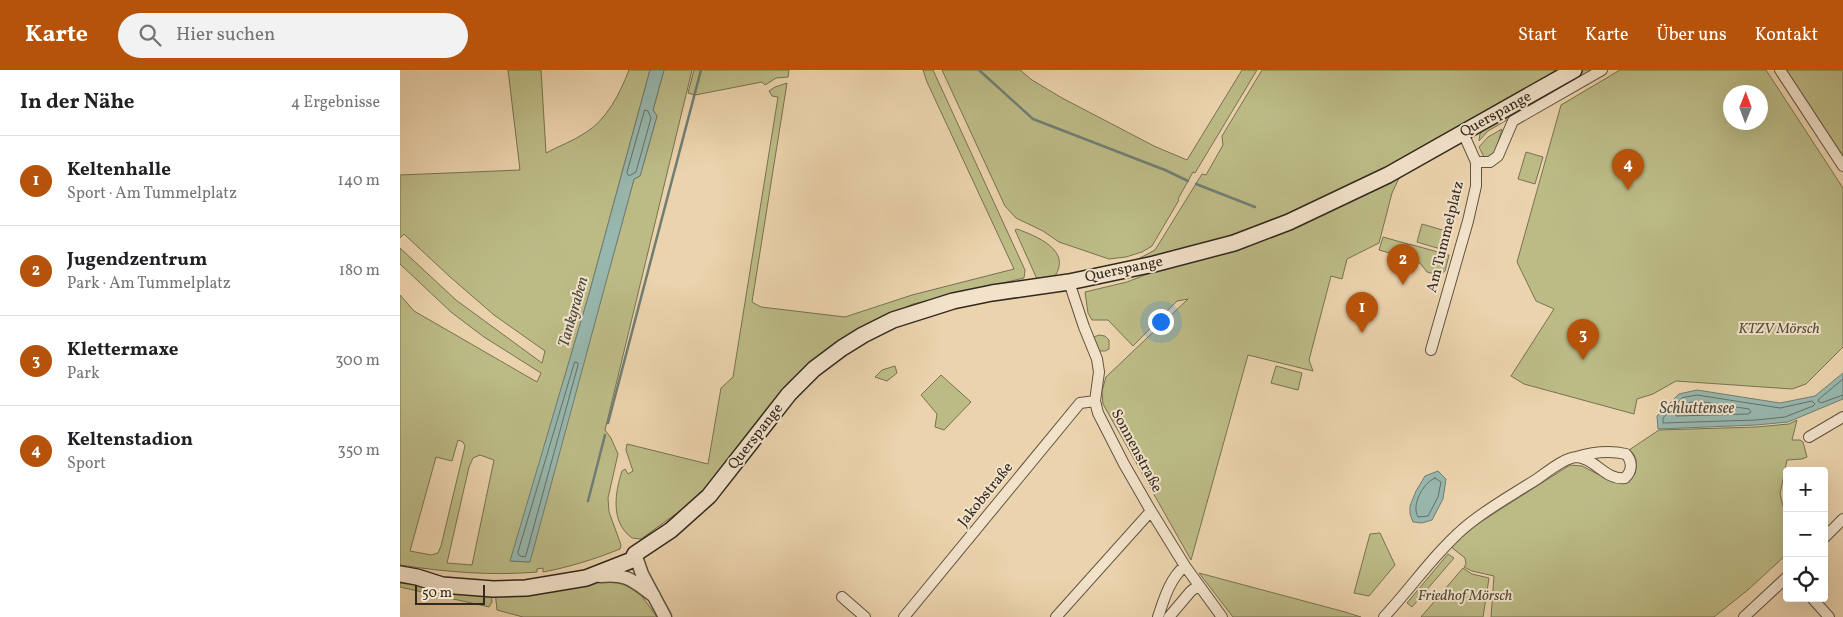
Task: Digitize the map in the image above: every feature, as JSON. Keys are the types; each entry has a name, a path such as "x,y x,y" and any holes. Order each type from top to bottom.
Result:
{"main road":[{"name":"Querspange","path":"417,577 442,585 493,589 526,588 588,577 632,560 635,554 671,530 709,496 789,394 814,369 842,348 864,335 893,320 953,301 992,293 1069,282 1154,264 1243,240 1290,222 1388,176 1574,70"},
{"path":"400,574 417,577 442,576 493,580 527,579 558,576 584,569 621,555 635,554"}],"street":[{"path":"1476,162 1490,162 1498,156 1513,121 1602,70"},
{"path":"1780,70 1843,166"},
{"name":"Am Tummelplatz","path":"1431,350 1474,197 1476,162 1463,133"},
{"name":"Sonnenstraße","path":"1069,282 1097,359 1099,372 1096,401 1098,413 1151,511 1198,586 1222,617"},
{"name":"Jakobstraße","path":"904,617 1080,403 1096,401"},
{"path":"1809,437 1843,418"},
{"path":"1384,617 1463,529 1492,507 1561,463 1576,457 1593,452 1614,451 1626,454 1631,463 1631,469 1625,478 1619,479 1611,476 1587,460 1576,457"},
{"path":"1056,617 1151,511"},
{"path":"1828,534 1843,518"},
{"path":"635,554 642,574 665,617"},
{"path":"1158,617 1165,596 1178,572 1185,566"},
{"path":"588,577 616,574 630,579 654,596"},
{"path":"1744,617 1783,581"},
{"path":"1169,617 1191,591 1198,586"},
{"path":"842,597 864,617"},
{"path":"1816,602 1829,617"}],"green space":[{"path":"508,70 541,70 546,153 580,136 600,121 617,97 629,70 650,70 589,294 511,561 529,562 634,179 640,176 657,116 653,110 664,70 692,70 605,430 618,454 608,498 609,512 621,545 620,549 563,568 543,572 543,568 537,569 537,572 503,574 468,573 400,565 400,295 414,311 537,382 541,373 484,337 451,312 400,264 400,248 456,300 542,363 545,351 494,315 404,234 400,238 400,175 520,170","holes":["458,440 463,442 465,446 438,553 431,555 410,551 436,457 452,461","480,455 494,460 472,565 447,563 469,467 473,458"]},
{"path":"694,70 789,70 788,77 776,78 765,85 762,82 695,95 688,93"},
{"path":"923,70 933,70 1025,270 1024,278 913,304 857,329 818,356 794,378 705,490 691,503 641,539 632,538 620,524 616,507 622,471 625,469 628,474 633,471 626,450 627,444 708,464 721,388 733,377 778,97 772,96 769,91 787,83 752,302 761,307 845,317 912,295 1014,269"},
{"path":"942,70 1020,70 1032,80 1062,98 1154,146 1187,160 1242,70 1257,70 1195,173 1193,172 1152,246 1142,252 1126,257 1109,259 1059,242 1043,231 1016,218 1005,206"},
{"path":"1262,70 1564,70 1391,166 1319,201 1247,230 1138,262 1138,259 1155,250 1202,174 1206,175 1223,145 1222,136"},
{"path":"1583,70 1593,70 1488,131 1479,141 1480,134 1487,126"},
{"name":"KTZV Mörsch","path":"1620,70 1766,70 1843,188 1843,347 1806,384 1792,389 1676,381 1653,394 1637,399 1634,414 1524,384 1511,376 1554,309 1536,301 1517,262 1561,105"},
{"path":"1786,70 1843,70 1843,158"},
{"path":"1502,129 1494,156 1490,158 1484,157 1479,147 1488,137"},
{"path":"1526,152 1543,157 1535,184 1518,179"},
{"path":"1400,176 1392,193 1379,243 1347,259 1342,279 1331,276 1309,360 1313,371 1248,355 1191,560 1103,404 1102,391 1106,377 1188,299 1177,301 1133,346 1108,320 1092,320 1088,313 1085,292 1127,282"},
{"path":"1422,224 1449,232 1444,250 1417,242"},
{"path":"1017,229 1050,245 1059,259 1059,267 1055,276 1037,279 1015,230"},
{"path":"1383,237 1408,244 1404,257 1379,250"},
{"path":"1409,244 1449,255 1445,271 1439,275 1427,272 1420,263 1405,259"},
{"path":"1099,335 1105,336 1109,340 1109,349 1099,351 1094,337"},
{"path":"895,366 897,373 887,381 875,377 882,370"},
{"path":"1276,366 1302,373 1298,390 1271,383"},
{"path":"941,375 971,402 944,430 935,427 937,414 921,395"},
{"path":"1797,420 1792,440 1803,442 1807,457 1787,460 1786,467 1783,467 1780,494 1783,506 1783,558 1749,589 1714,617 1491,617 1494,576 1472,571 1464,567 1466,564 1465,558 1451,547 1468,530 1570,465 1582,466 1611,481 1625,482 1635,474 1636,467 1635,458 1629,450 1659,430 1789,424"},
{"path":"1380,533 1395,565 1369,596 1354,593 1370,534"},
{"path":"1448,554 1454,558 1412,607 1407,603"},
{"name":"Friedhof Mörsch","path":"1463,568 1472,574 1489,578 1483,617 1421,617"},
{"path":"1199,573 1345,612 1361,617 1233,617"},
{"path":"607,580 631,584 657,617 523,617 497,610 495,591"},
{"path":"400,581 491,591 492,602 489,607 400,587"}],"water":[{"path":"650,70 664,70 653,110 657,116 640,176 634,179 530,562 510,561 589,294"},
{"name":"Schluttensee","path":"1843,373 1843,399 1788,422 1658,429 1657,416 1679,394 1697,390 1780,403 1815,396"},
{"path":"1438,471 1446,479 1443,499 1432,520 1422,523 1413,522 1410,506 1416,491 1425,476"}],"waterway":[{"path":"608,423 701,70"},
{"path":"979,70 1033,119 1165,170 1188,181"},
{"path":"1196,184 1255,207"},
{"path":"588,501 605,435"}],"place":[{"name":"Keltenstadion","path":"1628,190"},
{"name":"Jugendzentrum","path":"1403,285"},
{"name":"Keltenhalle","path":"1362,333"},
{"name":"Klettermaxe","path":"1583,360"}],"water label":[{"name":"Tankgraben","path":"574,312"}]}
